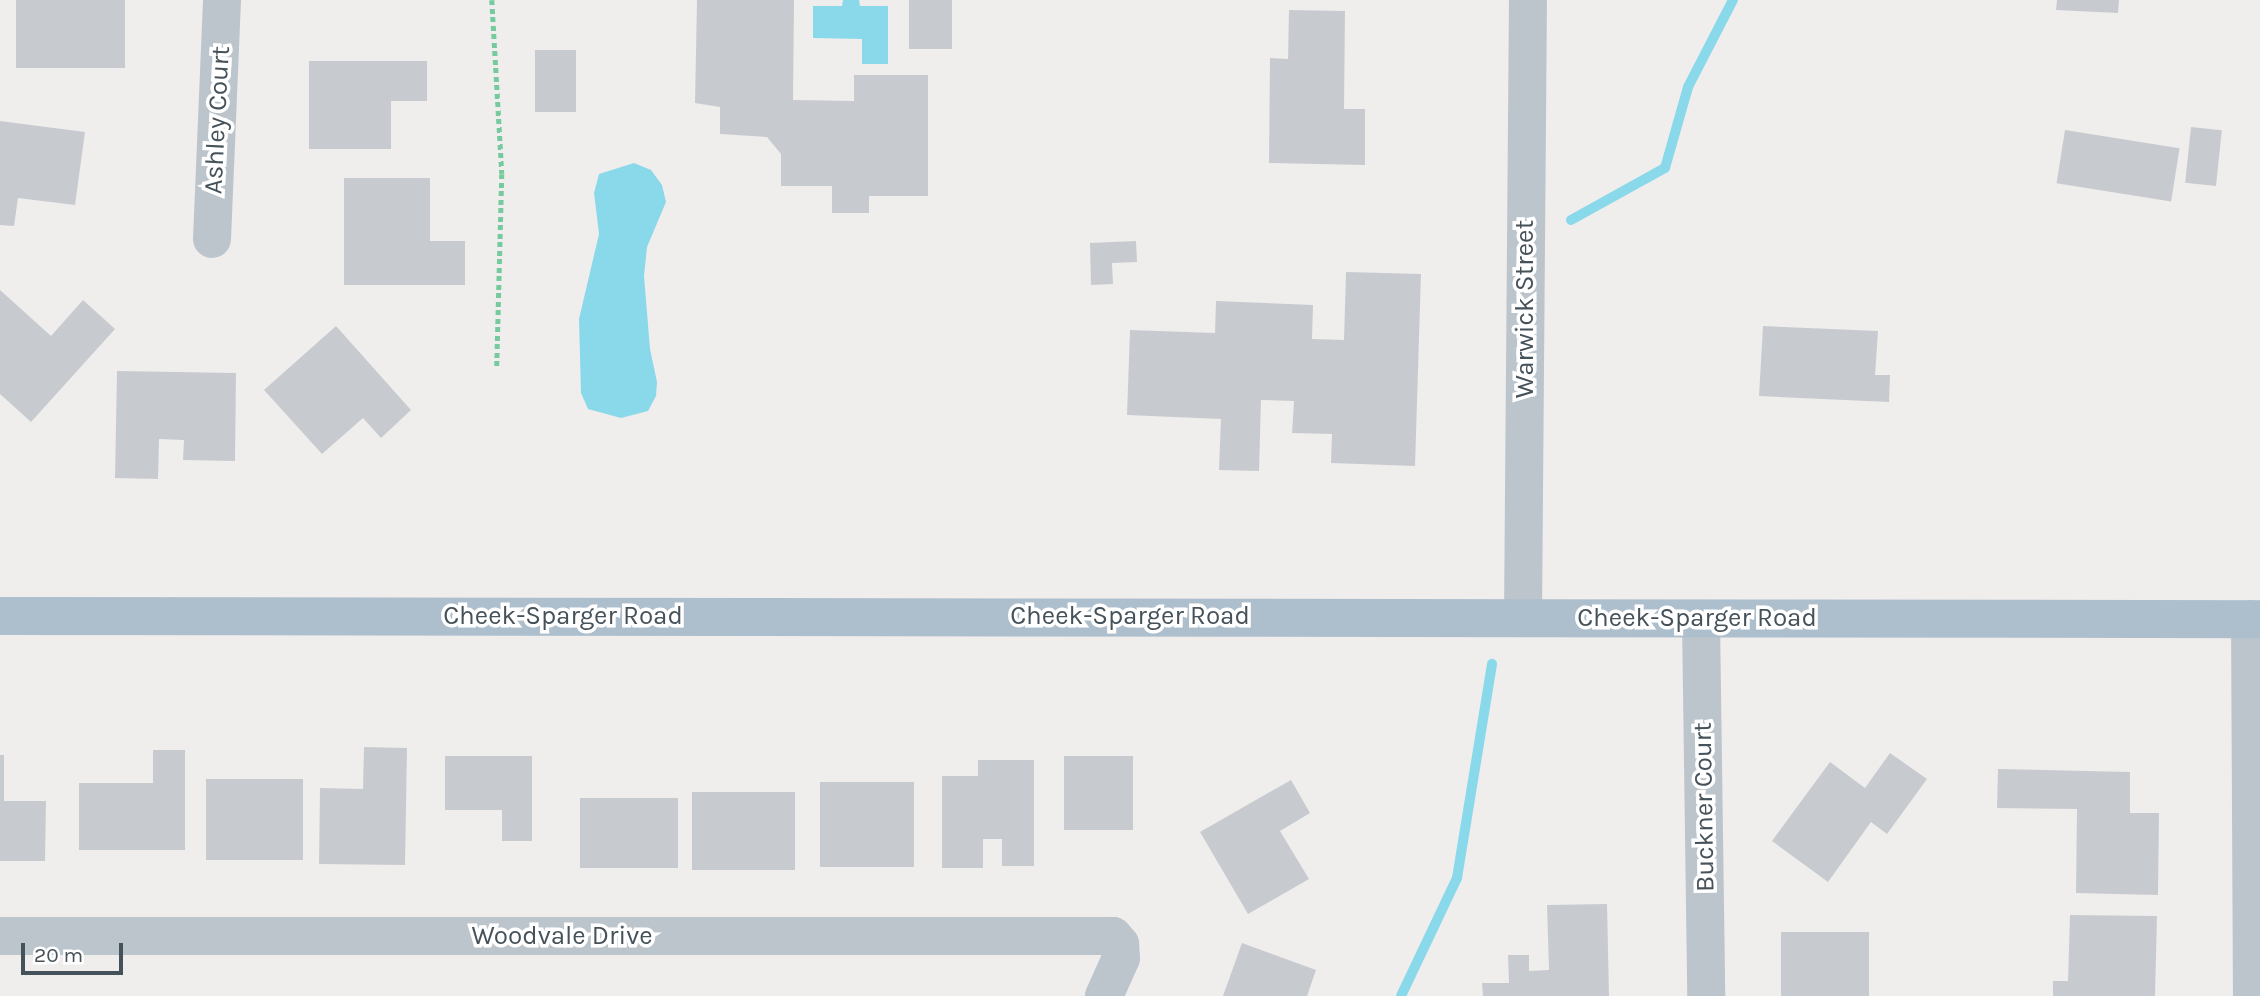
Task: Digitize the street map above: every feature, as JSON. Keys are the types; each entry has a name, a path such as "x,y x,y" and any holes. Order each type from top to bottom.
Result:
{"main road":[{"name":"Cheek-Sparger Road","path":"0,616 2255,619"}],"street":[{"name":"Ashley Court","path":"212,239 222,0"},
{"name":"Warwick Street","path":"1523,618 1528,0"},
{"name":"Buckner Court","path":"1701,619 1706,996"},
{"path":"2252,996 2255,619"},
{"name":"Woodvale Drive","path":"0,936 1113,936 1119,944 1121,958 1104,996"}],"path":[{"path":"492,0 502,174 497,367"}],"water":[{"path":"843,0 859,0 860,6 888,6 888,64 862,64 862,39 813,38 813,6 842,6"},
{"path":"634,163 651,170 662,185 666,202 647,247 644,276 650,349 657,382 656,396 648,411 621,418 588,409 581,393 579,319 599,234 594,193 599,174"}],"building":[{"path":"16,0 125,0 125,68 16,68"},
{"path":"697,0 794,0 793,100 854,101 854,75 928,75 928,196 869,196 869,213 832,213 832,186 781,186 781,154 767,137 720,134 720,107 695,103"},
{"path":"909,0 952,0 952,49 909,49"},
{"path":"2057,0 2119,0 2118,13 2056,10"},
{"path":"1289,10 1345,11 1344,109 1365,109 1365,165 1269,163 1270,58 1288,59"},
{"path":"535,50 576,50 576,112 535,112"},
{"path":"309,61 427,61 427,101 391,101 391,149 309,149"},
{"path":"0,121 85,132 75,205 18,198 14,226 0,225"},
{"path":"2191,127 2222,130 2216,186 2185,183"},
{"path":"2065,130 2180,148 2171,201 2057,183"},
{"path":"344,178 430,178 430,241 465,241 465,285 344,285"},
{"path":"1136,241 1137,262 1112,263 1113,284 1091,285 1090,243"},
{"path":"1346,272 1421,274 1415,466 1331,463 1332,434 1292,433 1294,401 1261,400 1259,471 1219,470 1221,419 1127,415 1130,330 1215,333 1216,301 1313,305 1312,339 1344,340"},
{"path":"0,290 51,336 83,300 115,329 31,422 0,394"},
{"path":"336,326 411,410 381,438 363,418 322,454 264,390"},
{"path":"1763,326 1878,331 1875,375 1890,375 1889,402 1759,396"},
{"path":"117,371 236,373 235,461 183,460 184,440 159,439 158,479 115,478"},
{"path":"364,747 407,748 405,865 319,864 320,788 363,789"},
{"path":"153,750 185,750 185,850 79,850 79,783 153,783"},
{"path":"1890,753 1927,779 1887,834 1871,822 1828,882 1772,841 1830,762 1865,788"},
{"path":"0,755 4,755 4,801 46,801 45,861 0,861"},
{"path":"445,756 532,756 532,841 502,841 502,810 445,810"},
{"path":"1064,756 1133,756 1133,830 1064,830"},
{"path":"978,760 1034,760 1034,866 1002,866 1002,839 983,839 983,868 942,868 942,776 978,776"},
{"path":"1998,769 2130,772 2130,813 2159,813 2158,895 2076,893 2077,809 1997,808"},
{"path":"206,779 303,779 303,860 206,860"},
{"path":"1291,780 1310,813 1280,831 1309,879 1248,914 1200,832"},
{"path":"820,782 914,782 914,867 820,867"},
{"path":"692,792 795,792 795,870 692,870"},
{"path":"580,798 678,798 678,868 580,868"},
{"path":"1607,904 1609,996 1483,996 1482,983 1509,983 1508,955 1529,955 1529,971 1549,970 1547,905"},
{"path":"2070,915 2157,916 2155,996 2053,996 2053,981 2068,981"},
{"path":"1781,932 1869,932 1869,996 1781,996"},
{"path":"1242,943 1316,970 1307,996 1223,996"}],"waterway":[{"path":"1571,220 1665,168 1688,87 1733,0"},
{"path":"1401,996 1457,878 1492,664"}]}
